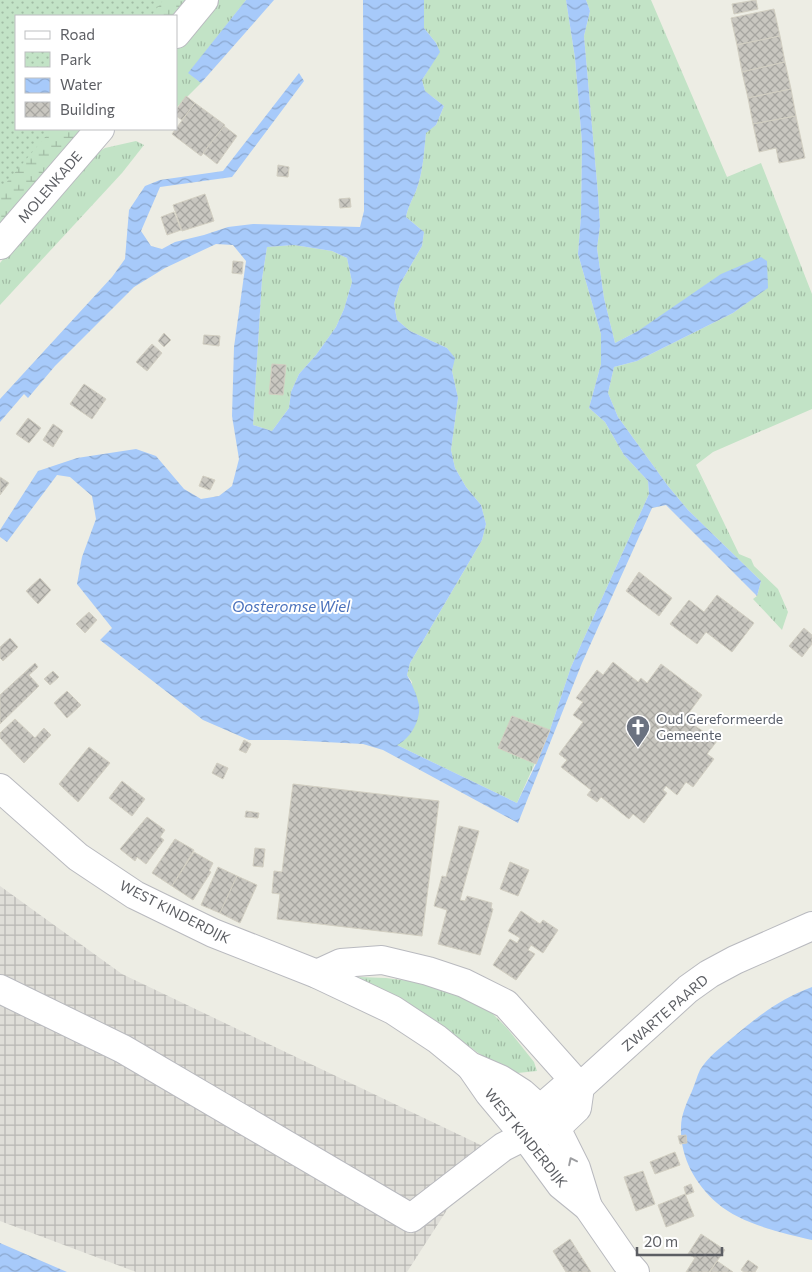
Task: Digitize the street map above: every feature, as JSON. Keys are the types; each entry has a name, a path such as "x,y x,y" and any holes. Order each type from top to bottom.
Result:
{"street":[{"path":"178,32 204,0"},
{"name":"MOLENKADE","path":"0,245 99,130"},
{"name":"WEST KINDERDIJK","path":"0,788 78,857 135,895 213,933 317,974 393,1010 437,1039 470,1066 522,1093 548,1118 576,1168 588,1206 626,1262 635,1272"},
{"name":"ZWARTE PAARD","path":"580,1087 688,989 709,974 735,960 812,926"},
{"path":"0,989 123,1049 411,1218 548,1118 577,1108 580,1087 506,1004 464,983 428,970 382,960 341,963 317,974"},
{"name":"WEST KINDERDIJK","path":"470,1066 489,1093 514,1142 561,1185 588,1206"}],"shaded area":[{"path":"0,886 122,974 487,1148 407,1272 136,1272 0,1221"}],"green space":[{"path":"0,0 185,0 173,15 15,15 15,130 80,130 0,228"},
{"path":"0,0 163,0 152,15 15,15 15,130 51,130 0,190"},
{"path":"213,0 246,0 189,73 201,83 178,106 178,43"},
{"path":"424,0 566,0 575,58 582,143 581,215 578,254 601,334 601,364 589,408 605,422 624,455 648,481 649,494 571,667 550,730 517,803 397,745 412,682 407,675 410,663 482,540 486,524 481,505 466,487 455,468 451,450 458,398 452,371 454,358 447,348 410,331 397,320 394,304 400,284 422,246 424,232 406,217 420,177 426,132 436,125 444,106 425,91 422,80 439,52 436,43 424,28"},
{"path":"586,0 651,0 727,177 761,163 812,294 812,409 713,452 696,465 739,554 751,559 754,566 778,589 788,612 782,630 753,599 757,596 761,581 688,510 668,486 618,417 608,393 614,367 637,361 733,313 767,288 638,331 615,343 604,298 597,248 600,226 584,36 590,11"},
{"path":"136,141 144,145 122,173 0,305 0,263 83,161 105,148"},
{"path":"294,245 332,251 347,258 352,282 344,309 336,327 316,355 299,374 291,392 289,408 272,431 253,425 262,279 267,247"},
{"path":"360,977 386,978 432,984 462,992 489,1010 507,1028 534,1062 537,1071 507,1074 441,1026 352,980"}],"water":[{"path":"246,0 274,0 201,83 188,73"},
{"name":"Oosteromse Wiel","path":"363,0 424,0 424,28 436,43 440,52 422,80 425,91 444,106 436,125 426,133 420,177 406,217 424,232 422,246 400,284 394,304 397,320 410,331 447,348 455,358 452,371 458,398 451,450 455,468 466,487 481,505 486,524 482,540 410,663 407,675 418,701 419,711 414,728 397,745 517,803 550,730 571,667 649,494 648,481 624,455 605,422 589,408 601,364 601,334 578,254 581,215 582,143 575,58 566,0 586,0 590,11 584,36 600,226 597,248 604,298 615,343 638,331 721,274 761,257 767,261 768,288 733,313 637,361 614,367 608,393 618,417 668,486 688,510 761,581 757,596 666,505 652,508 582,663 518,823 383,750 363,744 249,740 203,720 100,640 112,628 77,584 82,557 96,519 92,496 70,477 57,475 7,542 0,537 0,530 38,471 77,458 136,449 156,456 184,489 201,499 219,496 232,486 239,459 232,416 234,347 246,261 233,245 216,244 165,268 134,287 55,366 28,398 24,394 0,422 0,399 112,277 125,259 129,210 145,186 160,180 223,171 299,73 304,81 232,177 160,187 141,231 151,246 162,249 175,242 228,227 253,224 360,227 364,211","holes":["294,245 332,251 347,258 352,282 344,309 336,327 316,355 299,374 291,392 289,408 272,431 253,425 262,279 267,247"]},
{"path":"812,987 812,1240 775,1231 750,1222 738,1217 717,1203 709,1196 690,1169 683,1149 681,1127 685,1109 703,1065 719,1049 770,1009 789,997"},
{"path":"0,1243 67,1272 0,1272"}],"building":[{"path":"756,0 758,9 734,14 732,4"},
{"path":"774,9 780,36 737,45 731,18"},
{"path":"780,36 785,62 742,72 737,45"},
{"path":"785,62 791,89 748,98 742,72"},
{"path":"791,89 796,116 753,124 748,98"},
{"path":"186,96 195,103 182,120 178,117 178,107"},
{"path":"195,103 225,125 201,156 172,134 175,130 178,130 178,126"},
{"path":"796,116 805,158 779,163 776,148 759,152 753,124"},
{"path":"224,126 237,136 217,164 203,153"},
{"path":"278,165 289,167 288,177 277,176"},
{"path":"205,194 214,221 182,231 173,205"},
{"path":"350,198 351,207 340,208 339,199"},
{"path":"174,212 181,230 167,235 161,217"},
{"path":"233,261 243,262 242,274 232,273"},
{"path":"164,333 171,340 164,347 158,341"},
{"path":"204,335 220,336 219,346 203,344"},
{"path":"152,344 162,353 147,371 136,362"},
{"path":"272,364 286,365 283,395 269,394"},
{"path":"84,384 106,399 92,419 70,404"},
{"path":"28,418 41,428 29,443 16,434"},
{"path":"53,424 63,431 53,447 43,440"},
{"path":"203,476 215,480 210,490 199,486"},
{"path":"0,477 9,483 0,495"},
{"path":"639,572 672,598 659,616 626,591"},
{"path":"40,578 51,590 38,604 26,591"},
{"path":"717,595 754,623 732,652 706,632 697,644 670,624 689,600 704,612"},
{"path":"89,612 97,620 85,633 76,624"},
{"path":"804,628 812,635 812,644 802,657 789,646"},
{"path":"10,638 18,647 3,661 0,658 0,647"},
{"name":"Oud Gereformeerde Gemeente","path":"613,662 638,682 641,678 647,683 661,664 702,695 688,714 694,719 691,723 717,741 707,754 714,759 693,787 686,782 677,795 666,786 663,790 667,793 644,823 633,814 629,819 601,797 597,802 587,795 591,790 561,767 567,760 559,754 583,722 573,715 583,702 576,698 597,670 603,675"},
{"path":"35,663 38,667 29,675 39,686 0,724 0,695"},
{"path":"53,671 59,677 50,685 44,679"},
{"path":"67,691 81,705 67,718 54,703"},
{"path":"512,716 550,730 536,764 498,748"},
{"path":"15,719 35,738 44,728 51,735 24,763 0,738 0,733"},
{"path":"244,740 251,744 246,753 239,750"},
{"path":"89,747 110,763 78,802 59,784"},
{"path":"217,763 228,768 223,779 212,773"},
{"path":"122,781 145,799 132,816 109,798"},
{"path":"293,784 439,801 422,936 277,919 280,894 272,893 274,871 282,872"},
{"path":"246,811 259,813 258,818 245,817"},
{"path":"147,817 165,830 160,837 164,840 146,864 137,857 135,861 120,849"},
{"path":"459,826 479,831 460,900 465,901 467,896 492,903 491,908 493,909 480,955 438,944 447,910 434,906 442,876 446,877"},
{"path":"175,839 194,850 172,886 152,873"},
{"path":"255,848 265,849 263,867 253,866"},
{"path":"194,852 213,863 209,871 211,872 193,900 172,886"},
{"path":"510,862 529,870 518,896 500,889"},
{"path":"218,867 237,876 220,913 201,905"},
{"path":"237,876 257,885 240,923 220,913"},
{"path":"521,911 540,924 543,920 558,930 543,953 531,945 528,950 535,954 516,980 493,965 510,939 517,943 520,938 508,931"},
{"path":"686,1135 687,1143 680,1144 678,1136"},
{"path":"675,1152 680,1165 655,1174 650,1162"},
{"path":"643,1171 655,1204 636,1211 624,1177"},
{"path":"691,1184 694,1192 686,1195 684,1187"},
{"path":"685,1194 694,1216 666,1227 658,1205"},
{"path":"701,1234 725,1250 709,1272 686,1272 695,1258 688,1254"},
{"path":"570,1239 591,1272 566,1272 553,1251"},
{"path":"748,1260 758,1267 755,1272 744,1272 741,1270"},
{"path":"717,1261 733,1272 710,1272"}],"place":[{"name":"Oud Gereformeerde Gemeente","path":"638,748"}]}
